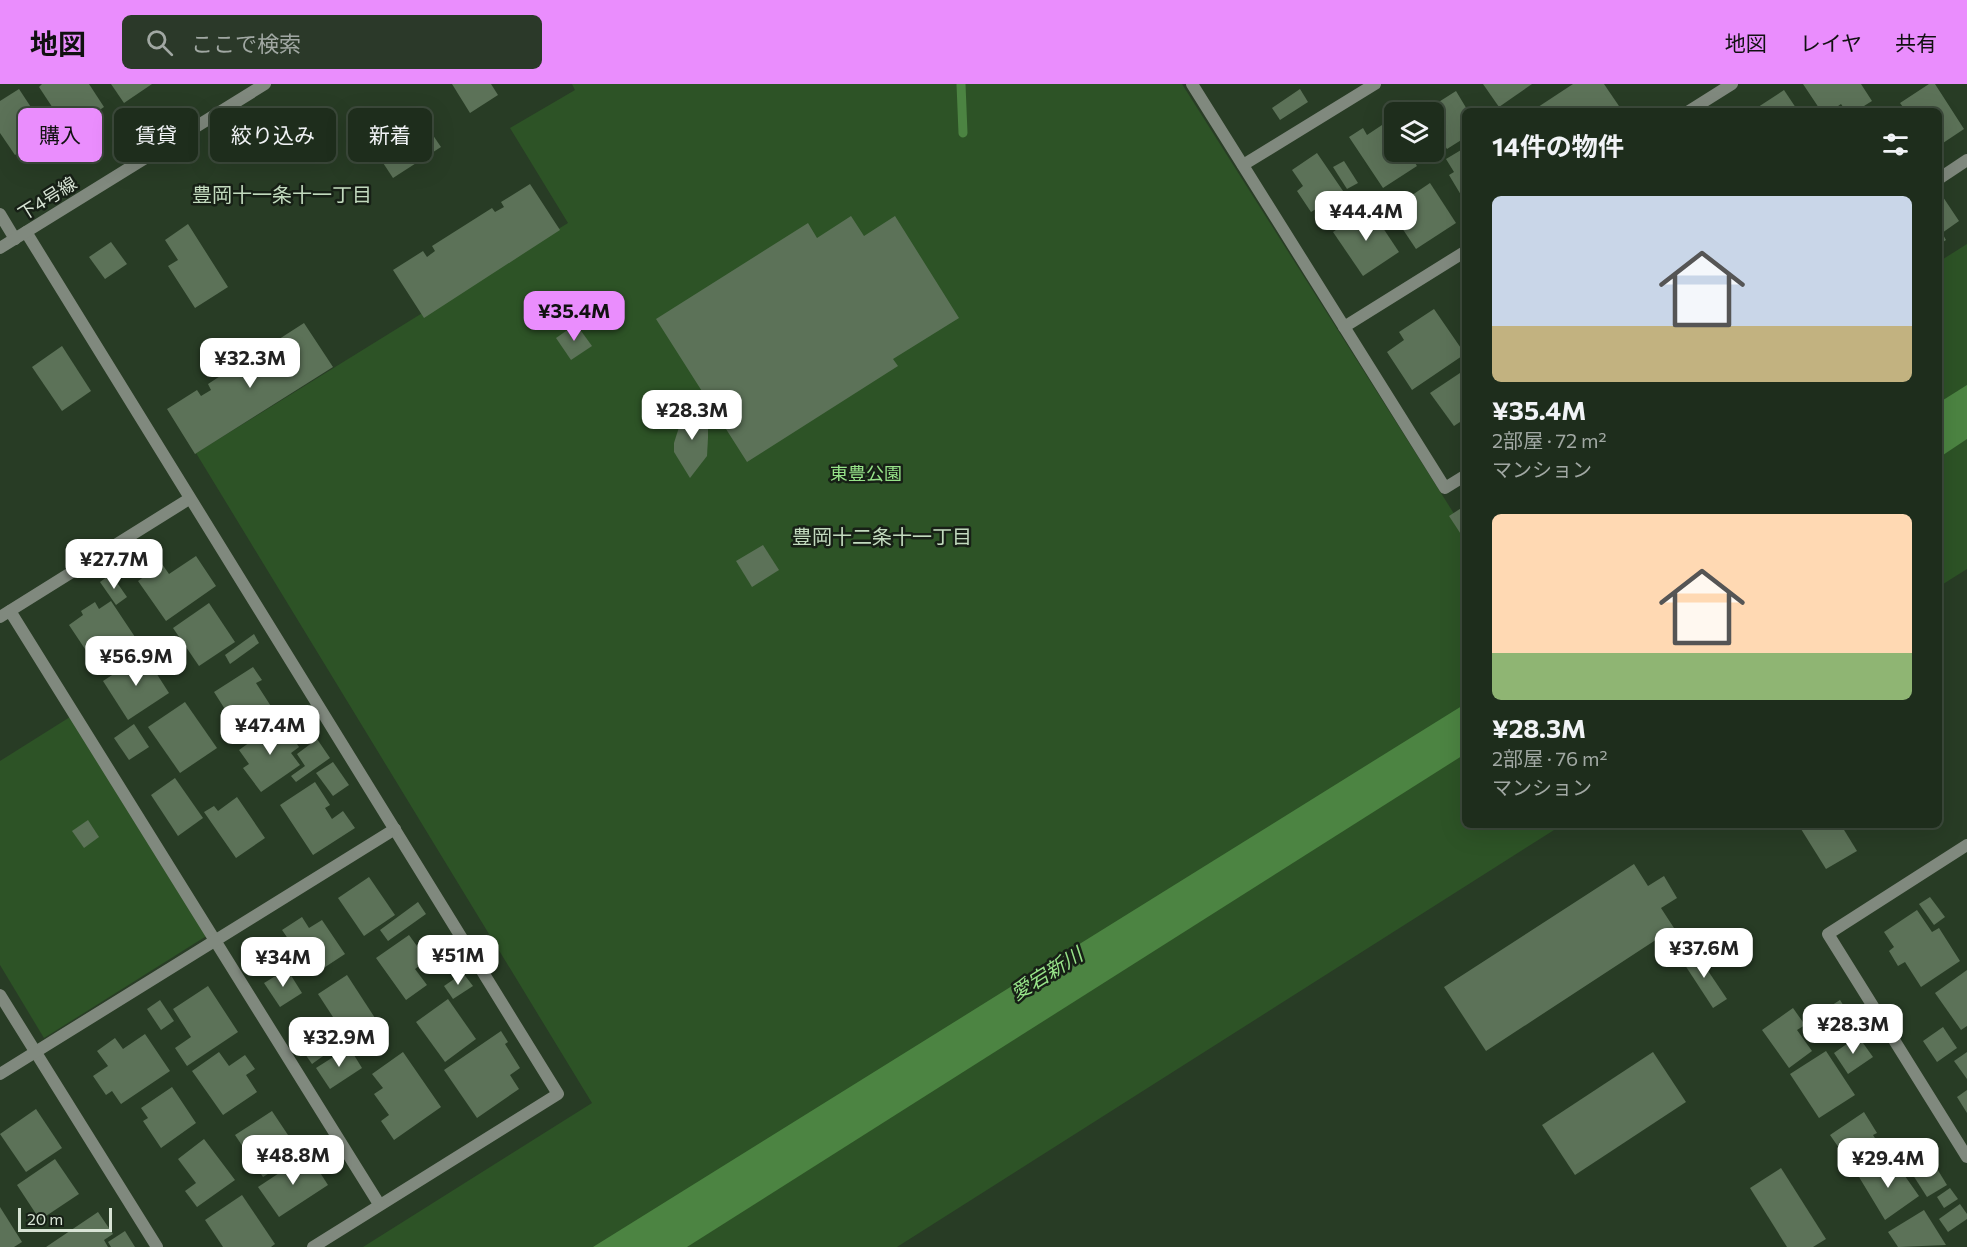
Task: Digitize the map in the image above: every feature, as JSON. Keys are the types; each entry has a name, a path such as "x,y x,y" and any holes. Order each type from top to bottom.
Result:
{"street":[{"name":"下4号線","path":"0,248 265,84"},
{"path":"1192,84 1445,488 1462,477"},
{"path":"1243,165 1375,84"},
{"path":"1694,108 1732,84"},
{"path":"1942,177 1967,160"},
{"path":"0,214 21,235 189,499 558,1094 313,1247"},
{"path":"1344,327 1462,253"},
{"path":"189,499 5,614 217,939 379,1204"},
{"path":"0,1074 395,829"},
{"path":"1967,845 1828,934 1967,1157"},
{"path":"0,995 157,1247"}],"green space":[{"name":"東豊公園","path":"572,84 1182,84 1462,526 1462,828 1557,828 897,1247 363,1247 592,1103 196,453 568,223 510,128 575,90"},
{"path":"1967,244 1967,569 1942,585 1942,260"},
{"path":"70,717 208,935 44,1038 0,965 0,761"}],"water":[{"path":"1967,385 1967,439 1942,456 1942,401"},
{"name":"愛宕新川","path":"1462,706 1462,756 687,1247 593,1247"}],"building":[{"path":"42,84 89,84 104,107 53,108 39,87"},
{"path":"111,84 152,84 124,103"},
{"path":"452,84 491,84 498,95 470,113"},
{"path":"1483,84 1532,84 1499,107"},
{"path":"1573,84 1604,84 1620,108 1537,108"},
{"path":"1803,84 1861,84 1872,101 1861,108 1844,108 1841,104 1835,108 1819,108"},
{"path":"1929,84 1935,84 1964,129 1942,144 1942,108 1904,108 1900,103"},
{"path":"19,89 32,108 18,108 18,153 15,155 0,133 0,101"},
{"path":"1300,89 1308,102 1280,120 1272,108"},
{"path":"1784,90 1796,108 1757,108"},
{"path":"1456,91 1466,108 1462,108 1462,140 1447,149 1444,144 1444,102 1439,102"},
{"path":"1384,124 1384,162 1414,162 1417,166 1383,188 1349,137 1363,128 1367,135"},
{"path":"432,134 441,147 432,153"},
{"path":"1462,149 1462,195 1449,175 1454,172 1446,159"},
{"path":"1317,153 1354,207 1327,225 1316,209 1311,212 1297,191 1303,186 1292,170"},
{"path":"1344,161 1358,183 1347,189 1333,167"},
{"path":"382,162 418,162 393,178"},
{"path":"1430,183 1456,223 1416,249 1390,210"},
{"path":"530,184 560,230 424,318 393,270 423,251 427,257 435,251 432,246 492,208 495,212 504,207 501,202"},
{"path":"1942,198 1959,221 1942,233"},
{"path":"1369,207 1399,252 1363,276 1333,232"},
{"path":"851,216 864,236 895,216 959,318 893,359 898,366 747,462 656,319 808,223 817,238"},
{"path":"188,224 228,287 195,308 168,266 178,260 165,240"},
{"path":"111,242 127,264 105,279 89,257"},
{"path":"1434,309 1462,350 1462,356 1412,390 1387,352 1404,340 1399,332"},
{"path":"304,323 333,367 195,454 167,409 197,390 201,396 211,390 208,384 265,347 270,355 280,348 276,341"},
{"path":"576,324 592,346 571,360 556,338"},
{"path":"62,346 91,391 62,411 32,367"},
{"path":"1462,372 1462,421 1454,426 1430,393"},
{"path":"696,405 708,425 707,456 690,478 674,452 674,443 680,424"},
{"path":"1462,508 1462,536 1449,516"},
{"path":"763,545 779,570 752,587 736,561"},
{"path":"196,556 216,586 166,621 138,581 162,564 169,574"},
{"path":"111,574 127,597 116,605 100,582"},
{"path":"111,601 135,637 95,664 69,625 83,615 81,611 95,602 99,609"},
{"path":"209,603 235,642 199,666 173,628"},
{"path":"254,634 259,643 230,664 225,655"},
{"path":"144,654 169,693 128,720 103,681"},
{"path":"253,667 262,680 256,683 276,714 242,736 214,692"},
{"path":"185,702 217,748 180,773 148,727"},
{"path":"281,720 299,747 291,753 300,765 261,792 243,768 249,764 239,750"},
{"path":"134,724 149,747 129,760 114,738"},
{"path":"317,739 330,758 296,782 291,776 305,766 297,754"},
{"path":"333,762 349,785 333,796 316,773"},
{"path":"175,778 203,818 178,836 151,795"},
{"path":"315,782 330,805 325,808 332,819 343,811 355,828 313,855 280,805"},
{"path":"237,797 265,838 236,858 204,812 214,806 218,811"},
{"path":"88,820 99,837 84,848 72,831"},
{"path":"1843,828 1857,851 1826,869 1801,829"},
{"path":"1634,864 1648,886 1664,876 1677,898 1661,908 1674,928 1486,1051 1444,987"},
{"path":"369,877 395,915 364,936 338,898"},
{"path":"1930,897 1945,917 1934,925 1919,904"},
{"path":"418,902 426,914 388,941 380,930"},
{"path":"1917,910 1932,932 1939,928 1960,961 1921,987 1905,962 1898,966 1889,951 1894,947 1884,932"},
{"path":"302,917 309,928 322,920 345,954 313,975 282,930"},
{"path":"409,935 427,960 415,969 427,985 406,1000 376,958"},
{"path":"1694,950 1727,999 1713,1008 1681,959"},
{"path":"287,969 302,993 280,1007 264,983"},
{"path":"1967,970 1967,1026 1961,1030 1935,993"},
{"path":"463,973 473,986 453,999 444,986"},
{"path":"347,975 375,1018 346,1037 318,994"},
{"path":"208,986 238,1032 187,1066 175,1048 191,1037 173,1009"},
{"path":"448,999 476,1039 445,1062 416,1022"},
{"path":"160,1000 174,1021 161,1030 147,1009"},
{"path":"1840,1000 1856,1025 1831,1042 1815,1016"},
{"path":"1793,1008 1805,1025 1797,1030 1812,1051 1789,1068 1762,1030"},
{"path":"321,1023 337,1046 312,1064 296,1041"},
{"path":"1943,1027 1957,1048 1937,1062 1923,1041"},
{"path":"501,1031 508,1042 505,1044 520,1068 510,1075 519,1089 477,1118 444,1070"},
{"path":"145,1034 170,1071 121,1104 112,1091 106,1095 93,1076 108,1066 97,1051 115,1038 123,1049"},
{"path":"1858,1036 1873,1057 1848,1074 1834,1053"},
{"path":"349,1047 362,1068 330,1089 316,1068"},
{"path":"1826,1051 1855,1095 1819,1118 1790,1074"},
{"path":"219,1052 229,1066 245,1055 255,1069 246,1075 257,1092 223,1115 192,1071"},
{"path":"403,1052 441,1107 394,1140 381,1121 389,1115 374,1094 383,1088 372,1074"},
{"path":"1653,1052 1686,1102 1575,1175 1542,1125"},
{"path":"1967,1052 1967,1079 1954,1061"},
{"path":"172,1087 196,1123 161,1148 143,1121 148,1118 141,1108"},
{"path":"1967,1090 1967,1113 1957,1097"},
{"path":"36,1109 62,1148 26,1172 0,1134"},
{"path":"272,1111 298,1150 286,1158 289,1161 263,1177 235,1135"},
{"path":"1864,1112 1877,1133 1873,1135 1882,1149 1853,1168 1830,1135"},
{"path":"204,1139 235,1180 197,1207 185,1191 196,1183 178,1159"},
{"path":"308,1154 328,1185 279,1217 258,1187"},
{"path":"55,1159 79,1194 40,1220 17,1185"},
{"path":"1931,1159 1947,1185 1927,1197 1911,1172"},
{"path":"1884,1160 1894,1174 1900,1169 1919,1196 1885,1220 1859,1177"},
{"path":"1781,1168 1826,1239 1813,1247 1787,1247 1750,1188"},
{"path":"1950,1188 1958,1199 1944,1208 1937,1197"},
{"path":"242,1195 275,1244 271,1247 223,1247 205,1220"},
{"path":"1960,1204 1967,1214 1967,1219 1948,1232 1939,1219"},
{"path":"0,1207 22,1242 14,1247 0,1247"},
{"path":"1924,1210 1946,1245 1898,1247 1888,1232"},
{"path":"98,1212 113,1234 104,1240 108,1247 46,1247"},
{"path":"125,1231 135,1247 111,1247 108,1242"}],"waterway":[{"path":"961,84 963,133"}],"district":[{"name":"豊岡十一条十一丁目","path":"282,194"},
{"name":"豊岡十二条十一丁目","path":"882,536"}]}
